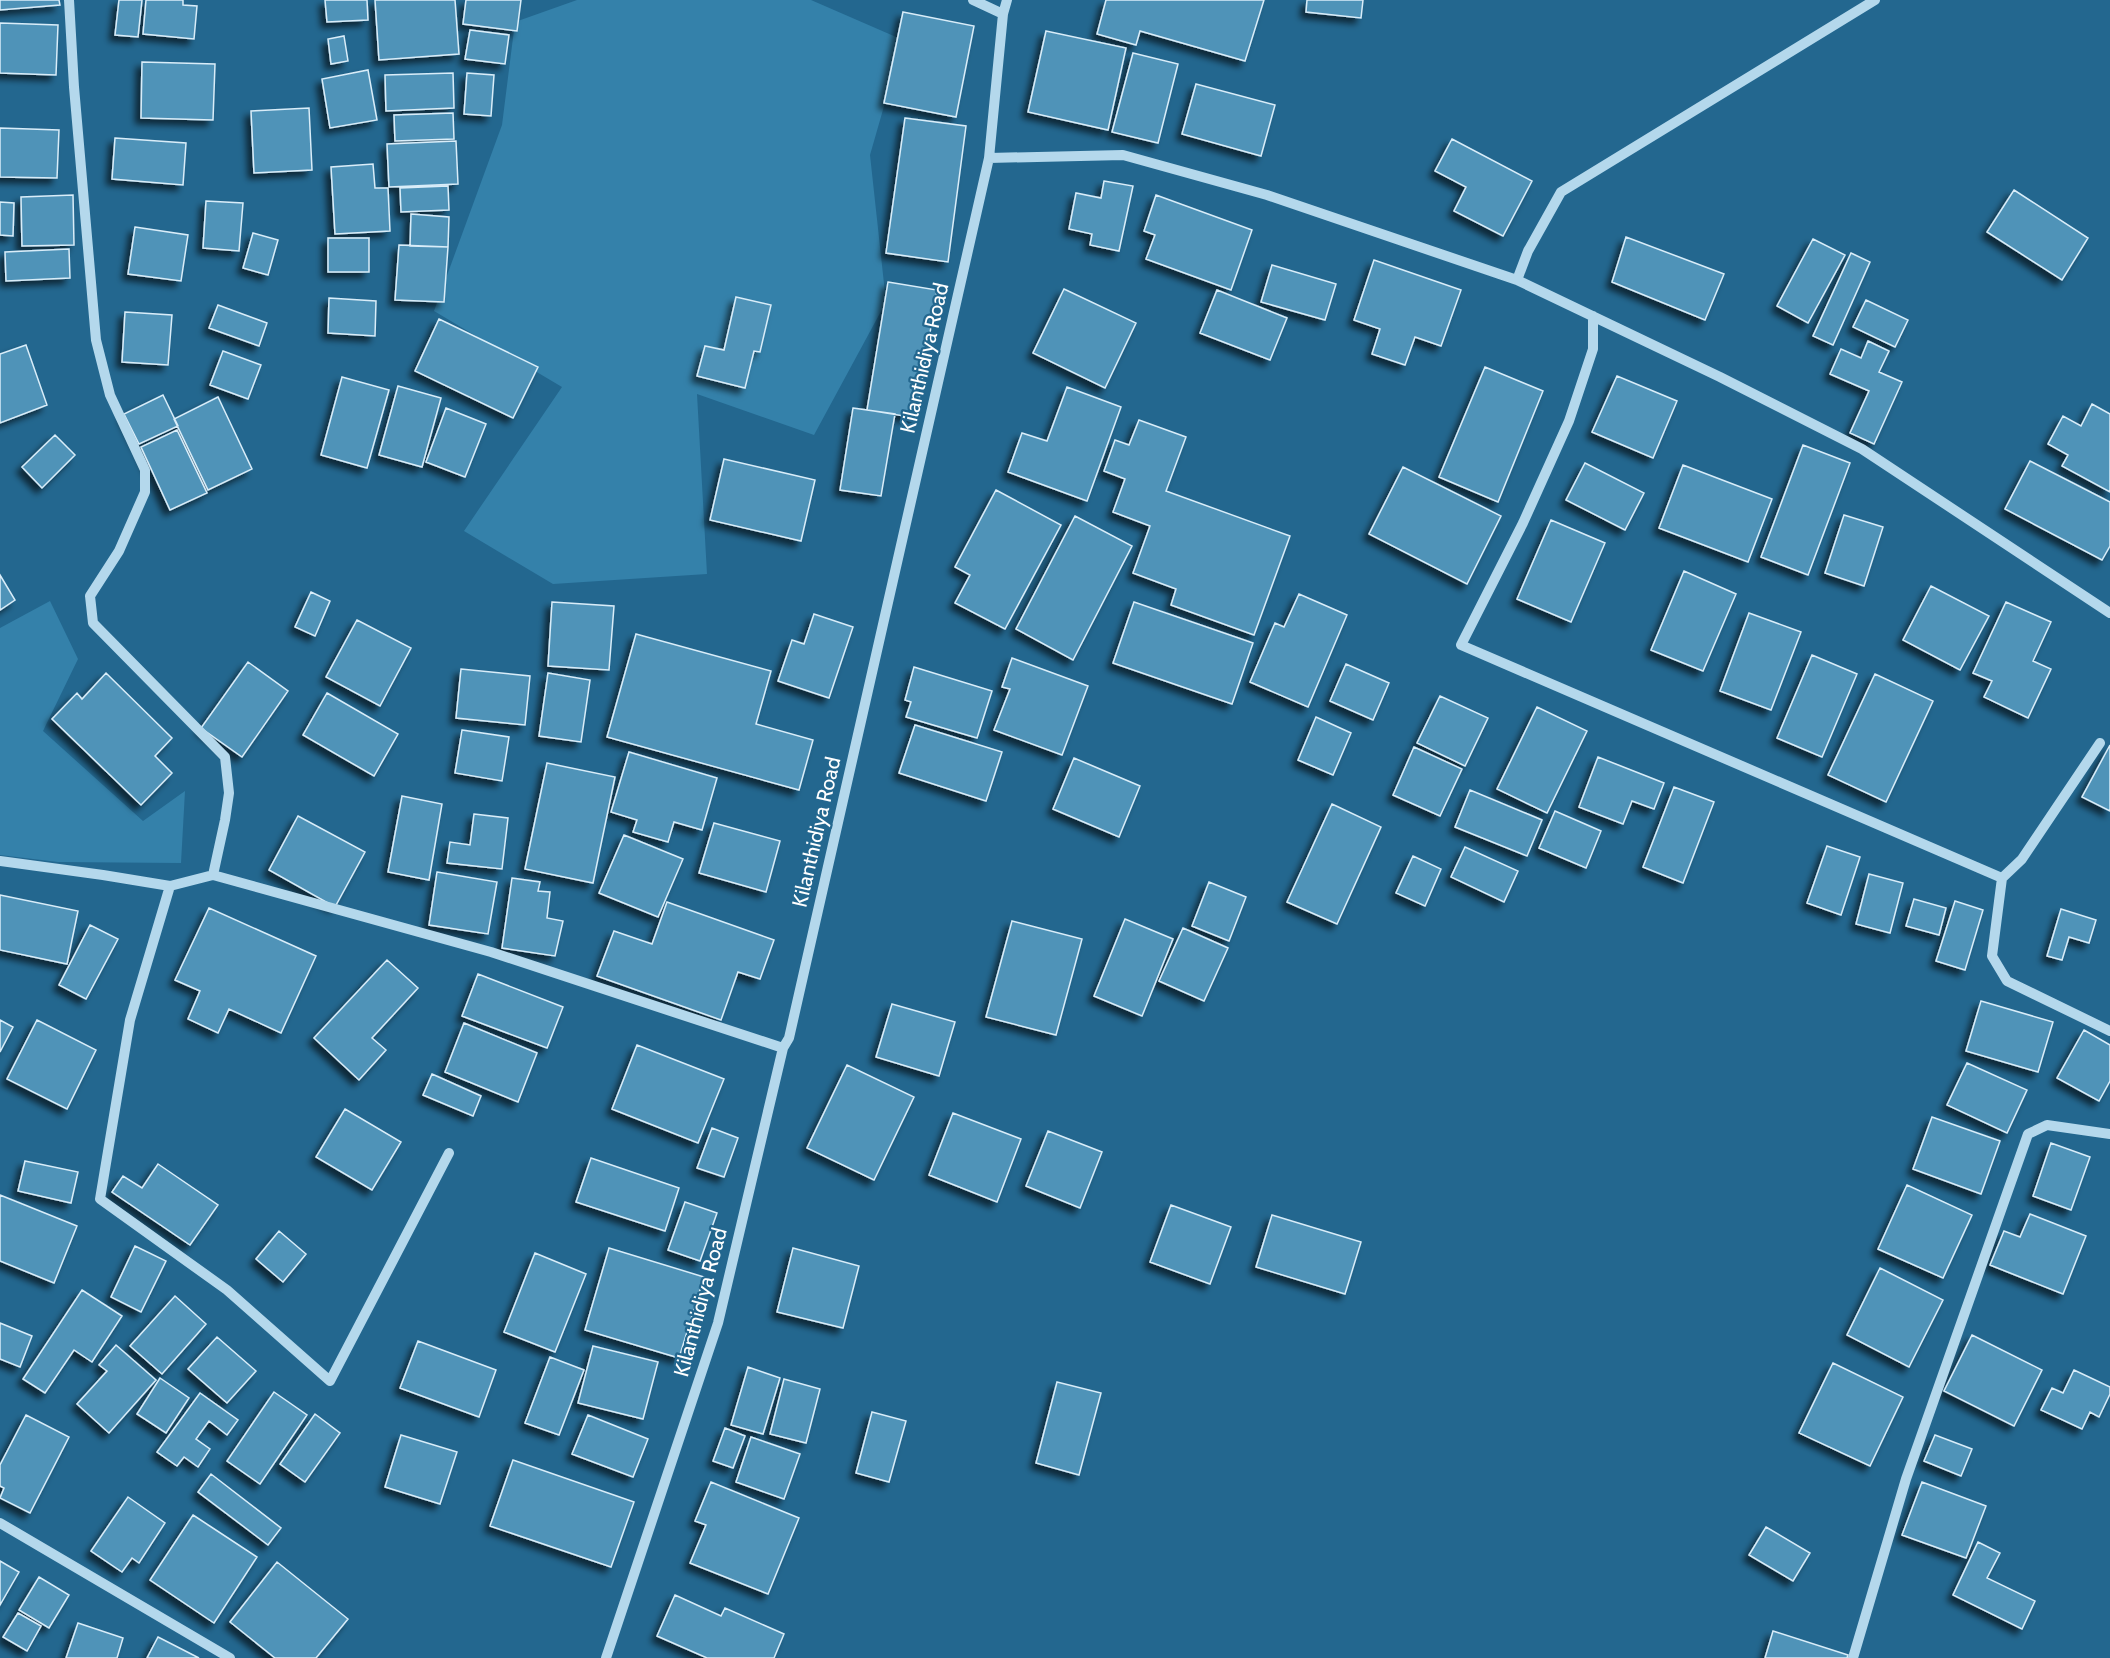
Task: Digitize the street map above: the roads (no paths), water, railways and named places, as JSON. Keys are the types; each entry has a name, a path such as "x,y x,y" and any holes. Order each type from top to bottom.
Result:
{"street":[{"path":"69,0 74,87 96,340 110,395 145,470 145,492 119,551 90,596 93,623 225,757 229,794 213,875"},
{"path":"973,0 1003,14"},
{"name":"Kilanthidiya Road","path":"606,1658 718,1323 783,1048 789,1038 989,158 1003,14 1007,0"},
{"path":"1517,280 1528,251 1561,192 1875,0"},
{"path":"989,158 1124,155 1267,195 1517,280 1720,377 1862,449 2110,613"},
{"path":"1593,316 1593,349 1569,421 1523,523 1461,645 2002,878"},
{"path":"2100,743 2022,859 2002,878 1992,956 2007,981 2110,1031"},
{"path":"0,861 170,886 213,875 491,952 783,1048"},
{"path":"170,886 130,1020 100,1199 227,1290 330,1381 448,1153"},
{"path":"1853,1658 1906,1479 2028,1134 2047,1125 2110,1134"},
{"path":"0,1522 230,1658"}]}
